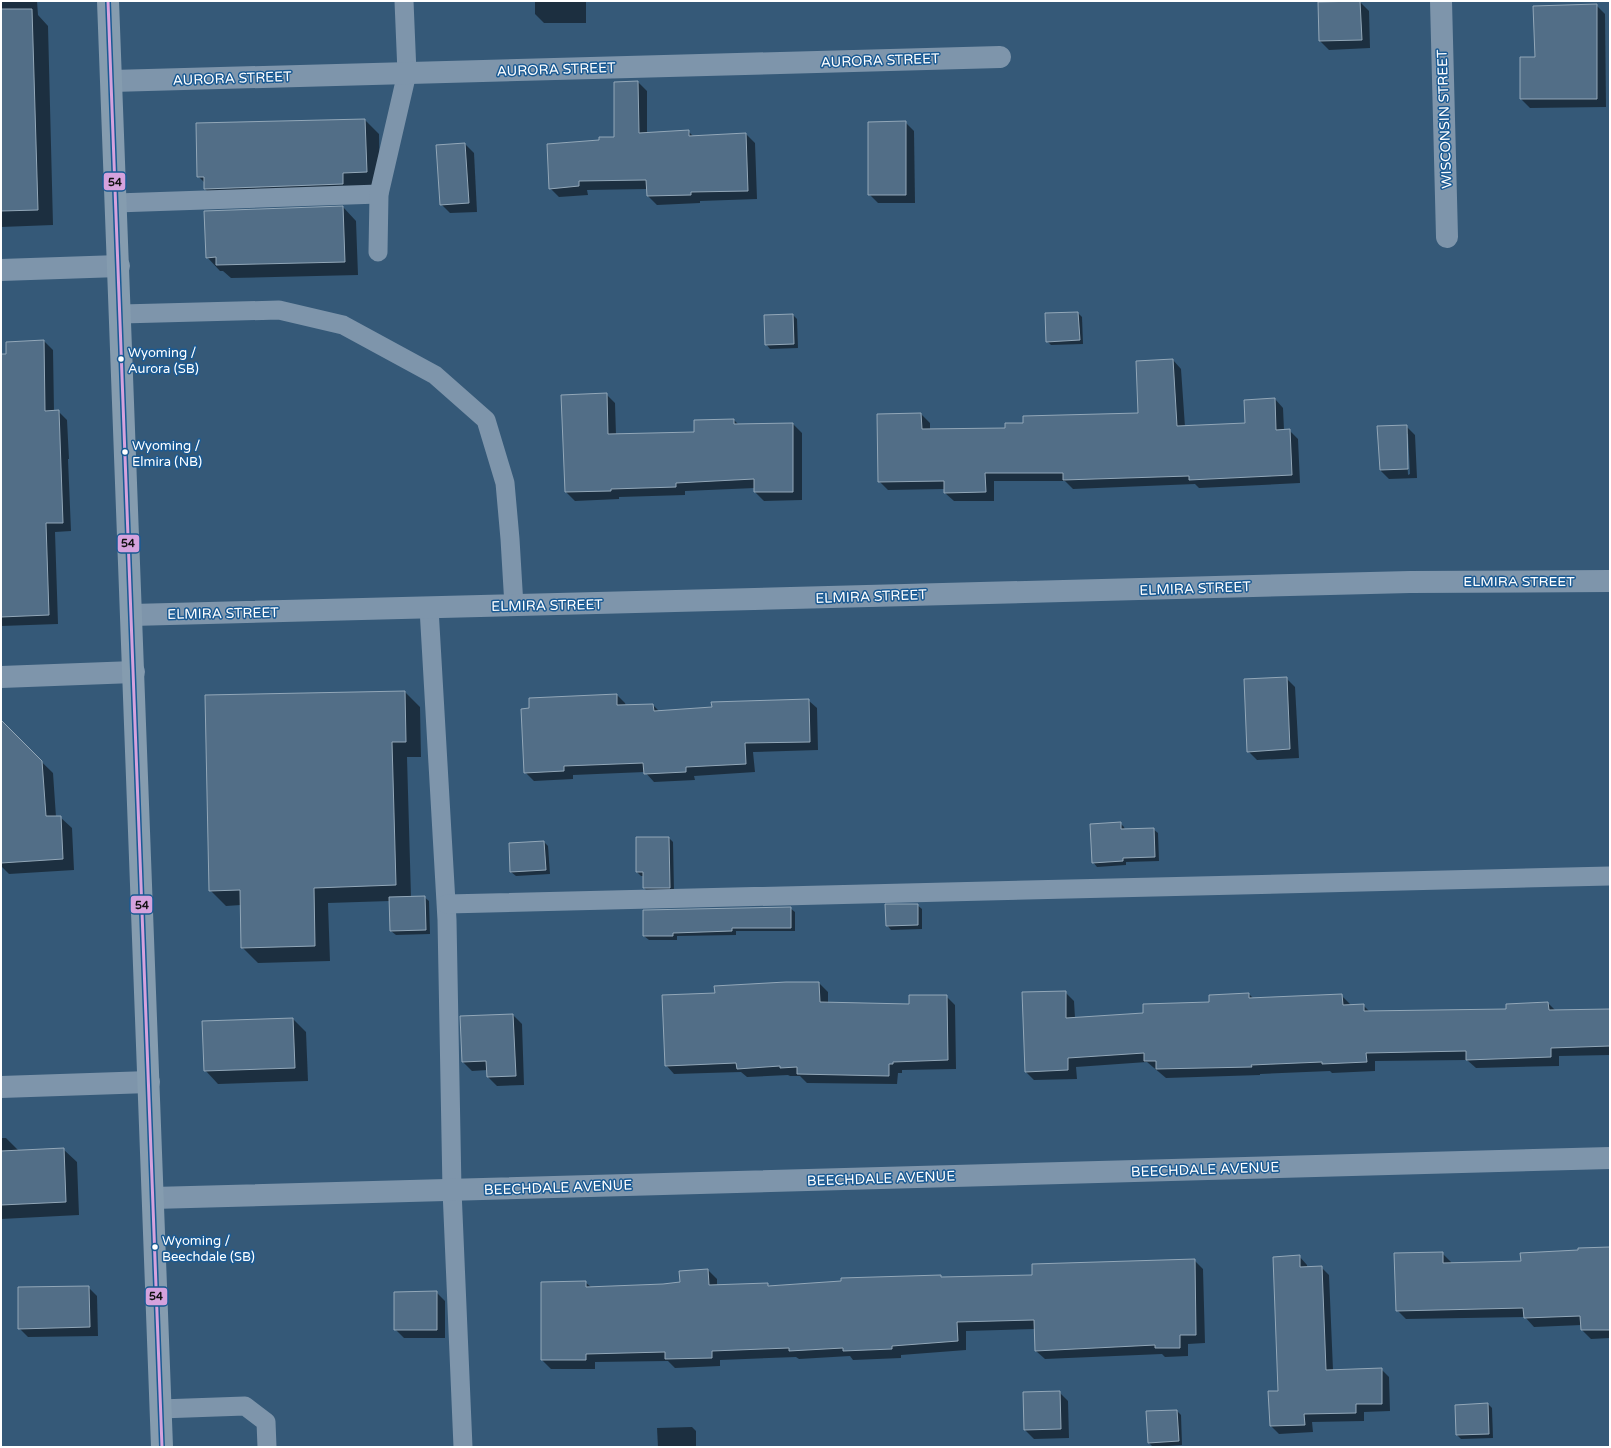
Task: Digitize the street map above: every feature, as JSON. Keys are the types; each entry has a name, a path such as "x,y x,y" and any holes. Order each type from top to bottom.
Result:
{"street":[{"path":"108,1 121,314 162,1447"},
{"name":"WISCONSIN STREET","path":"1441,1 1447,236"},
{"name":"AURORA STREET","path":"112,81 1000,57"},
{"path":"1,270 119,266"},
{"name":"ELMIRA STREET","path":"132,615 1410,582 1610,581"},
{"path":"1,677 134,672"},
{"path":"1,1087 149,1082"},
{"name":"BEECHDALE AVENUE","path":"153,1198 1610,1158"}],"lane":[{"path":"378,252 379,194 407,73 404,1"},
{"path":"116,203 379,194"},
{"path":"121,314 279,310 343,325 435,375 486,420 505,483 514,606"},
{"path":"429,608 447,904 452,1190 463,1447"},
{"path":"447,904 1610,876"},
{"path":"160,1409 244,1406 266,1422 267,1447"}],"building":[{"path":"1360,1 1362,40 1319,41 1318,2"},
{"path":"1597,4 1597,99 1520,99 1520,57 1535,57 1533,6"},
{"path":"1,9 32,9 38,210 1,211"},
{"path":"638,81 639,133 689,130 689,136 746,133 748,191 691,192 691,195 647,196 646,180 579,181 579,186 549,189 547,144 599,140 599,137 614,137 614,82"},
{"path":"365,119 367,172 343,173 343,184 204,189 204,177 197,177 196,123"},
{"path":"906,121 906,195 868,195 868,122"},
{"path":"465,143 469,203 440,205 436,145"},
{"path":"343,206 345,262 216,265 216,257 206,258 204,211"},
{"path":"1078,312 1080,340 1046,342 1045,313"},
{"path":"793,314 794,344 765,345 764,315"},
{"path":"44,340 45,411 59,410 63,523 46,523 49,615 1,617 1,354 6,354 6,342"},
{"path":"1173,359 1177,426 1245,423 1244,400 1275,398 1276,430 1290,429 1292,475 1189,480 1189,476 1063,480 1063,473 985,473 986,492 944,493 944,481 878,482 877,414 921,413 922,429 1005,428 1005,423 1023,423 1023,416 1138,413 1136,361"},
{"path":"607,393 608,434 694,432 694,420 734,419 734,424 793,423 793,492 754,492 754,479 676,483 676,487 565,492 561,395"},
{"path":"1407,425 1408,469 1380,470 1377,426"},
{"path":"1287,677 1290,749 1247,752 1244,679"},
{"path":"405,691 406,742 392,742 396,885 314,888 315,946 241,948 240,890 209,891 205,695"},
{"path":"617,694 617,705 653,704 654,711 712,707 711,702 809,699 810,742 745,743 746,764 686,767 686,772 644,774 643,763 564,766 564,771 524,773 521,709 529,708 529,698"},
{"path":"1,720 42,761 46,816 61,816 63,859 1,863"},
{"path":"1121,822 1121,829 1154,828 1155,857 1123,858 1123,861 1092,863 1090,824"},
{"path":"636,837 669,837 670,888 643,888 643,872 636,872"},
{"path":"544,841 546,870 510,872 509,843"},
{"path":"425,896 426,930 390,931 389,897"},
{"path":"885,904 918,904 918,925 886,926"},
{"path":"791,907 791,928 732,928 732,931 673,933 673,936 643,936 643,910"},
{"path":"786,982 819,982 820,1002 909,1004 909,995 947,995 948,1060 893,1062 893,1064 889,1064 889,1076 797,1074 797,1067 780,1068 780,1066 737,1069 736,1063 665,1066 662,995 715,993 714,986"},
{"path":"1066,991 1066,1018 1143,1013 1143,1004 1209,1002 1209,995 1249,993 1249,998 1342,994 1343,1005 1364,1004 1364,1011 1506,1009 1506,1004 1548,1002 1549,1010 1610,1009 1610,1046 1551,1048 1551,1057 1466,1060 1466,1051 1366,1053 1367,1062 1322,1064 1322,1062 1251,1065 1252,1067 1156,1069 1156,1061 1144,1061 1144,1053 1068,1058 1068,1070 1025,1072 1022,992"},
{"path":"513,1014 516,1076 487,1077 486,1061 462,1062 460,1016"},
{"path":"293,1018 295,1068 204,1071 202,1021"},
{"path":"64,1148 66,1202 1,1205 1,1151"},
{"path":"1610,1247 1610,1330 1581,1330 1580,1316 1524,1318 1523,1308 1396,1311 1394,1253 1443,1252 1443,1263 1521,1261 1520,1253"},
{"path":"1300,1255 1300,1267 1322,1266 1326,1370 1382,1368 1382,1404 1356,1404 1356,1413 1304,1414 1305,1425 1270,1426 1268,1391 1278,1391 1273,1257"},
{"path":"1195,1259 1196,1335 1180,1335 1180,1348 1155,1348 1155,1345 1035,1351 1034,1320 957,1322 958,1341 892,1346 892,1349 843,1351 843,1348 789,1351 789,1348 712,1351 712,1358 665,1359 665,1352 586,1354 586,1360 541,1360 541,1282 586,1281 586,1287 663,1284 680,1282 679,1271 708,1269 709,1285 768,1283 768,1286 841,1281 841,1278 941,1275 941,1277 1032,1275 1032,1264"},
{"path":"89,1286 90,1327 18,1329 18,1287"},
{"path":"437,1291 437,1330 394,1330 394,1292"},
{"path":"1060,1391 1061,1429 1024,1430 1023,1392"},
{"path":"1488,1403 1489,1434 1456,1435 1455,1405"},
{"path":"1177,1410 1179,1441 1148,1443 1146,1411"}],"transit line":[{"name":"54","path":"108,1 162,1447"}],"place":[{"name":"Wyoming / Aurora (SB)","path":"121,359"},
{"name":"Wyoming / Elmira (NB)","path":"125,452"},
{"name":"Wyoming / Beechdale (SB)","path":"155,1247"}]}
